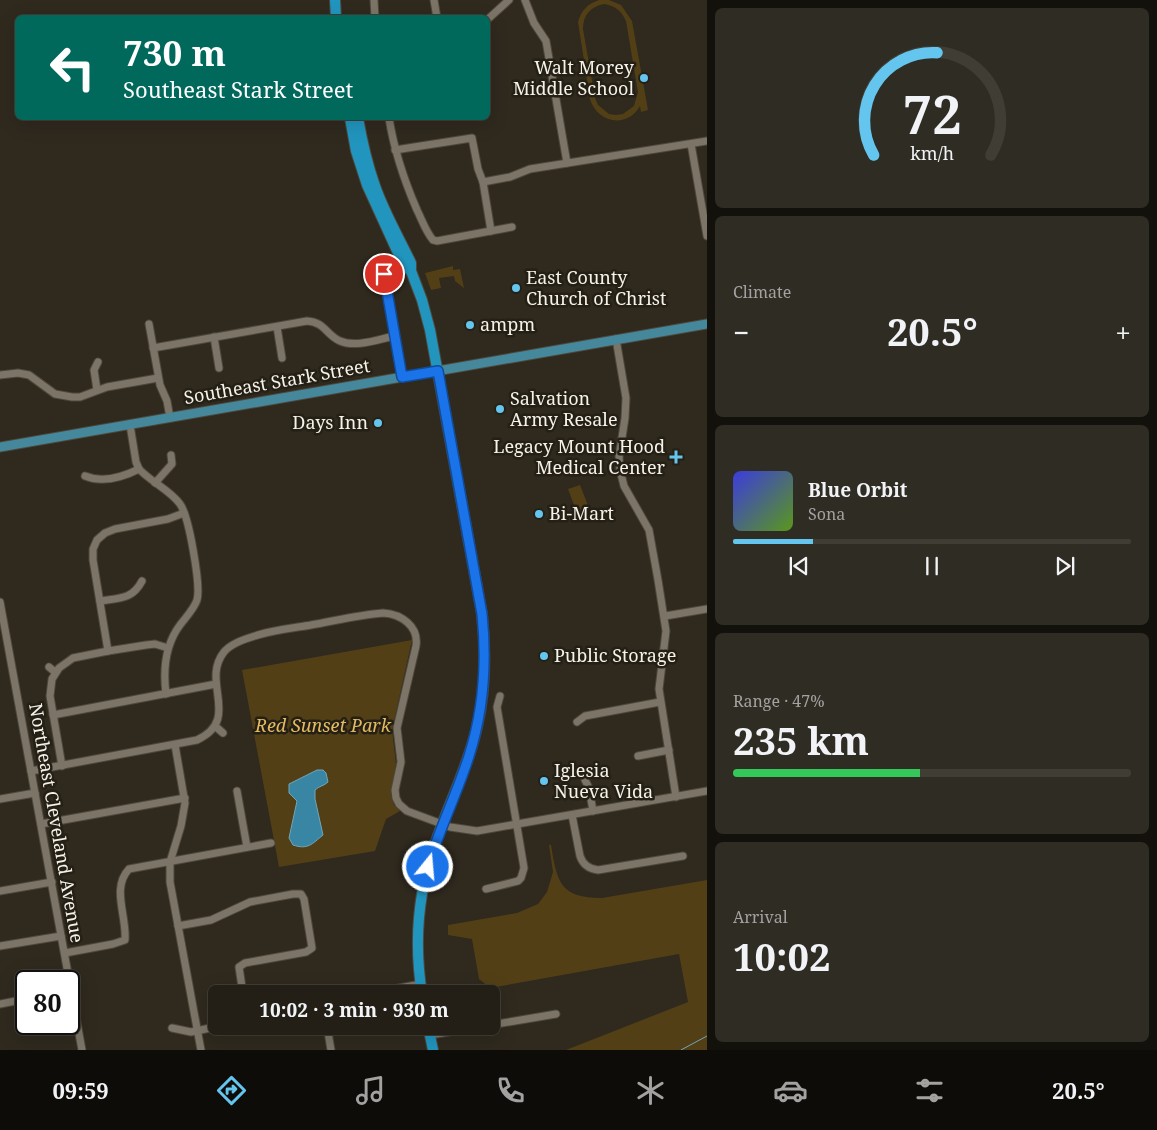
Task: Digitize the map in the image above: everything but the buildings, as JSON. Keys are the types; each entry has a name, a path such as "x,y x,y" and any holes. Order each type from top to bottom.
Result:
{"highway":[{"path":"333,1 335,15"},
{"path":"350,120 358,156 370,192 404,266 411,271"},
{"path":"358,120 374,185 411,263 411,271 426,315 482,614 485,663 482,704 468,759 442,824 428,867 421,899 418,936 422,985"},
{"path":"430,1035 433,1050"}],"main road":[{"name":"Southeast Stark Street","path":"0,447 707,324"}],"street":[{"path":"374,0 375,15"},
{"path":"434,0 436,15"},
{"path":"525,0 534,23 546,41 567,163"},
{"path":"490,17 504,1"},
{"path":"389,120 395,150 411,196 433,240 512,227"},
{"path":"395,150 472,138 483,182 491,231"},
{"path":"483,182 510,177 530,169 707,141"},
{"path":"691,144 707,236"},
{"path":"386,264 384,274 402,377"},
{"path":"153,348 307,321 325,324 335,338 351,344 395,336"},
{"path":"149,324 158,378 167,401 170,418"},
{"path":"277,327 282,358"},
{"path":"214,337 220,368"},
{"path":"616,339 626,398 619,457 620,470 624,486 650,530 665,616 666,631 659,681 660,702 676,797"},
{"path":"97,390 94,370 98,362"},
{"path":"0,375 18,373 29,375 48,394 72,397 158,378"},
{"path":"130,424 136,462 140,469 181,505 198,576 199,592 196,604 175,632 168,648 164,669 166,694"},
{"path":"155,483 172,464 171,455"},
{"path":"85,476 95,480 127,475 140,469"},
{"path":"108,651 93,560 94,538 110,530 168,519 184,513"},
{"path":"100,601 130,596 137,591 142,581"},
{"name":"Northeast Cleveland Avenue","path":"0,605 67,970"},
{"path":"665,616 707,609"},
{"path":"31,771 175,745 202,738 215,726 220,711 216,668 220,658 227,649 259,634 379,613 391,614 409,623 415,631 417,642 397,728 401,762 395,794 397,802 403,808 442,824 471,830 485,830 707,791"},
{"path":"62,766 49,690 55,672 73,658 155,644 168,648"},
{"path":"49,667 55,672"},
{"path":"53,715 216,684"},
{"path":"486,889 514,884 522,878 524,868 497,707 500,696"},
{"path":"577,722 585,716 660,702"},
{"path":"215,726 223,733"},
{"path":"175,745 184,798 182,826 174,843 170,862 170,882 201,1050"},
{"path":"638,756 669,750"},
{"path":"584,780 589,788 593,811"},
{"path":"237,791 247,847"},
{"path":"0,799 35,793"},
{"path":"41,824 184,798"},
{"path":"572,814 582,862 592,869 598,870 683,856"},
{"path":"65,953 126,940 120,888 124,874 129,869 271,843"},
{"path":"0,891 52,882"},
{"path":"178,926 211,920 250,902 301,894 304,899 312,948 306,952 245,963 239,967 242,985"},
{"path":"0,946 61,936"},
{"path":"0,1004 15,1001"},
{"path":"500,1023 556,1014"},
{"path":"172,1028 187,1032 208,1029"},
{"name":"Northeast Cleveland Avenue","path":"79,1035 82,1050"},
{"path":"328,1035 331,1050"}],"green space":[{"path":"599,0 609,0 621,5 632,21 648,110 641,112 640,106 628,118 620,120 605,118 594,107 590,99 578,22 585,8","holes":["599,5 608,5 620,11 626,21 638,92 634,106 623,114 616,115 609,114 598,105 595,98 583,29 584,20 588,12"]},
{"path":"453,266 453,270 460,269 464,288 455,281 454,276 439,278 441,288 431,290 425,273"},
{"path":"580,485 589,508 577,513 568,489"},
{"name":"Red Sunset Park","path":"412,640 392,730 396,764 391,795 394,805 400,811 386,819 375,851 279,867 242,670"},
{"path":"549,845 551,845 559,878 569,891 577,895 602,898 707,880 707,1050 566,1050 688,1002 679,954 500,986 486,985 479,979 472,939 448,935 448,925 517,913 538,904 547,892 553,872"}],"water":[{"path":"317,770 323,770 326,773 328,782 315,790 315,799 323,835 306,846 293,845 289,838 297,801 289,793 289,784"}],"waterway":[{"path":"681,1050 707,1036"}],"place":[{"name":"Walt Morey Middle School","path":"644,78"},
{"name":"East County Church of Christ","path":"516,288"},
{"name":"ampm","path":"470,325"},
{"name":"Salvation Army Resale","path":"500,409"},
{"name":"Days Inn","path":"378,423"},
{"name":"Legacy Mount Hood Medical Center","path":"676,457"},
{"name":"Bi-Mart","path":"539,514"},
{"name":"Public Storage","path":"544,656"},
{"name":"Iglesia Nueva Vida","path":"544,781"}],"route":[{"path":"384,274 402,377 438,371 482,614 484,636 484,688 477,728 468,759 442,824 428,867"}]}
